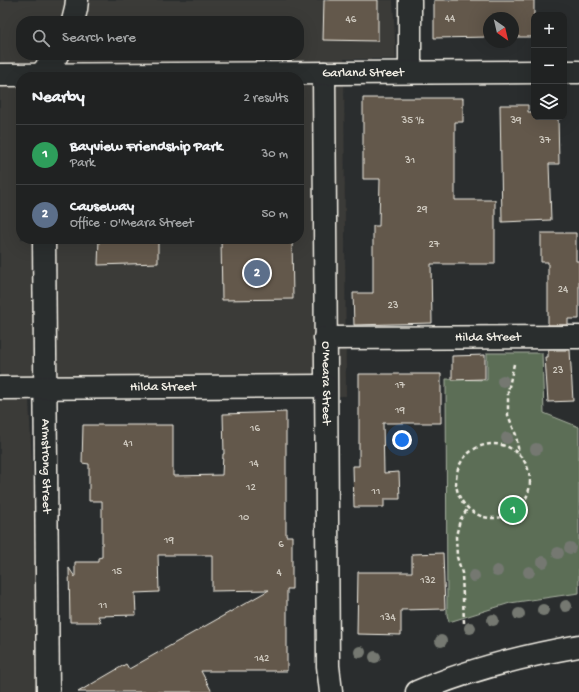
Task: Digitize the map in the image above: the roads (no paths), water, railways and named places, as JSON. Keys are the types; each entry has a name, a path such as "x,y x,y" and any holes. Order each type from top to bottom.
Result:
{"street":[{"path":"74,16 77,0"},
{"path":"410,0 410,72"},
{"path":"44,72 54,60"},
{"name":"Garland Street","path":"304,73 531,72"},
{"path":"567,72 579,72"},
{"name":"O'Meara Street","path":"324,73 328,666 331,692"},
{"name":"Garland Street","path":"0,75 16,75"},
{"name":"Armstrong Street","path":"44,244 48,692"},
{"name":"Hilda Street","path":"325,338 579,337"},
{"name":"Hilda Street","path":"0,388 325,386"},
{"path":"417,692 474,670 535,654 579,646"}],"place":[{"name":"Causeway","path":"257,273"},
{"name":"Bayview Friendship Park","path":"513,510"}]}
